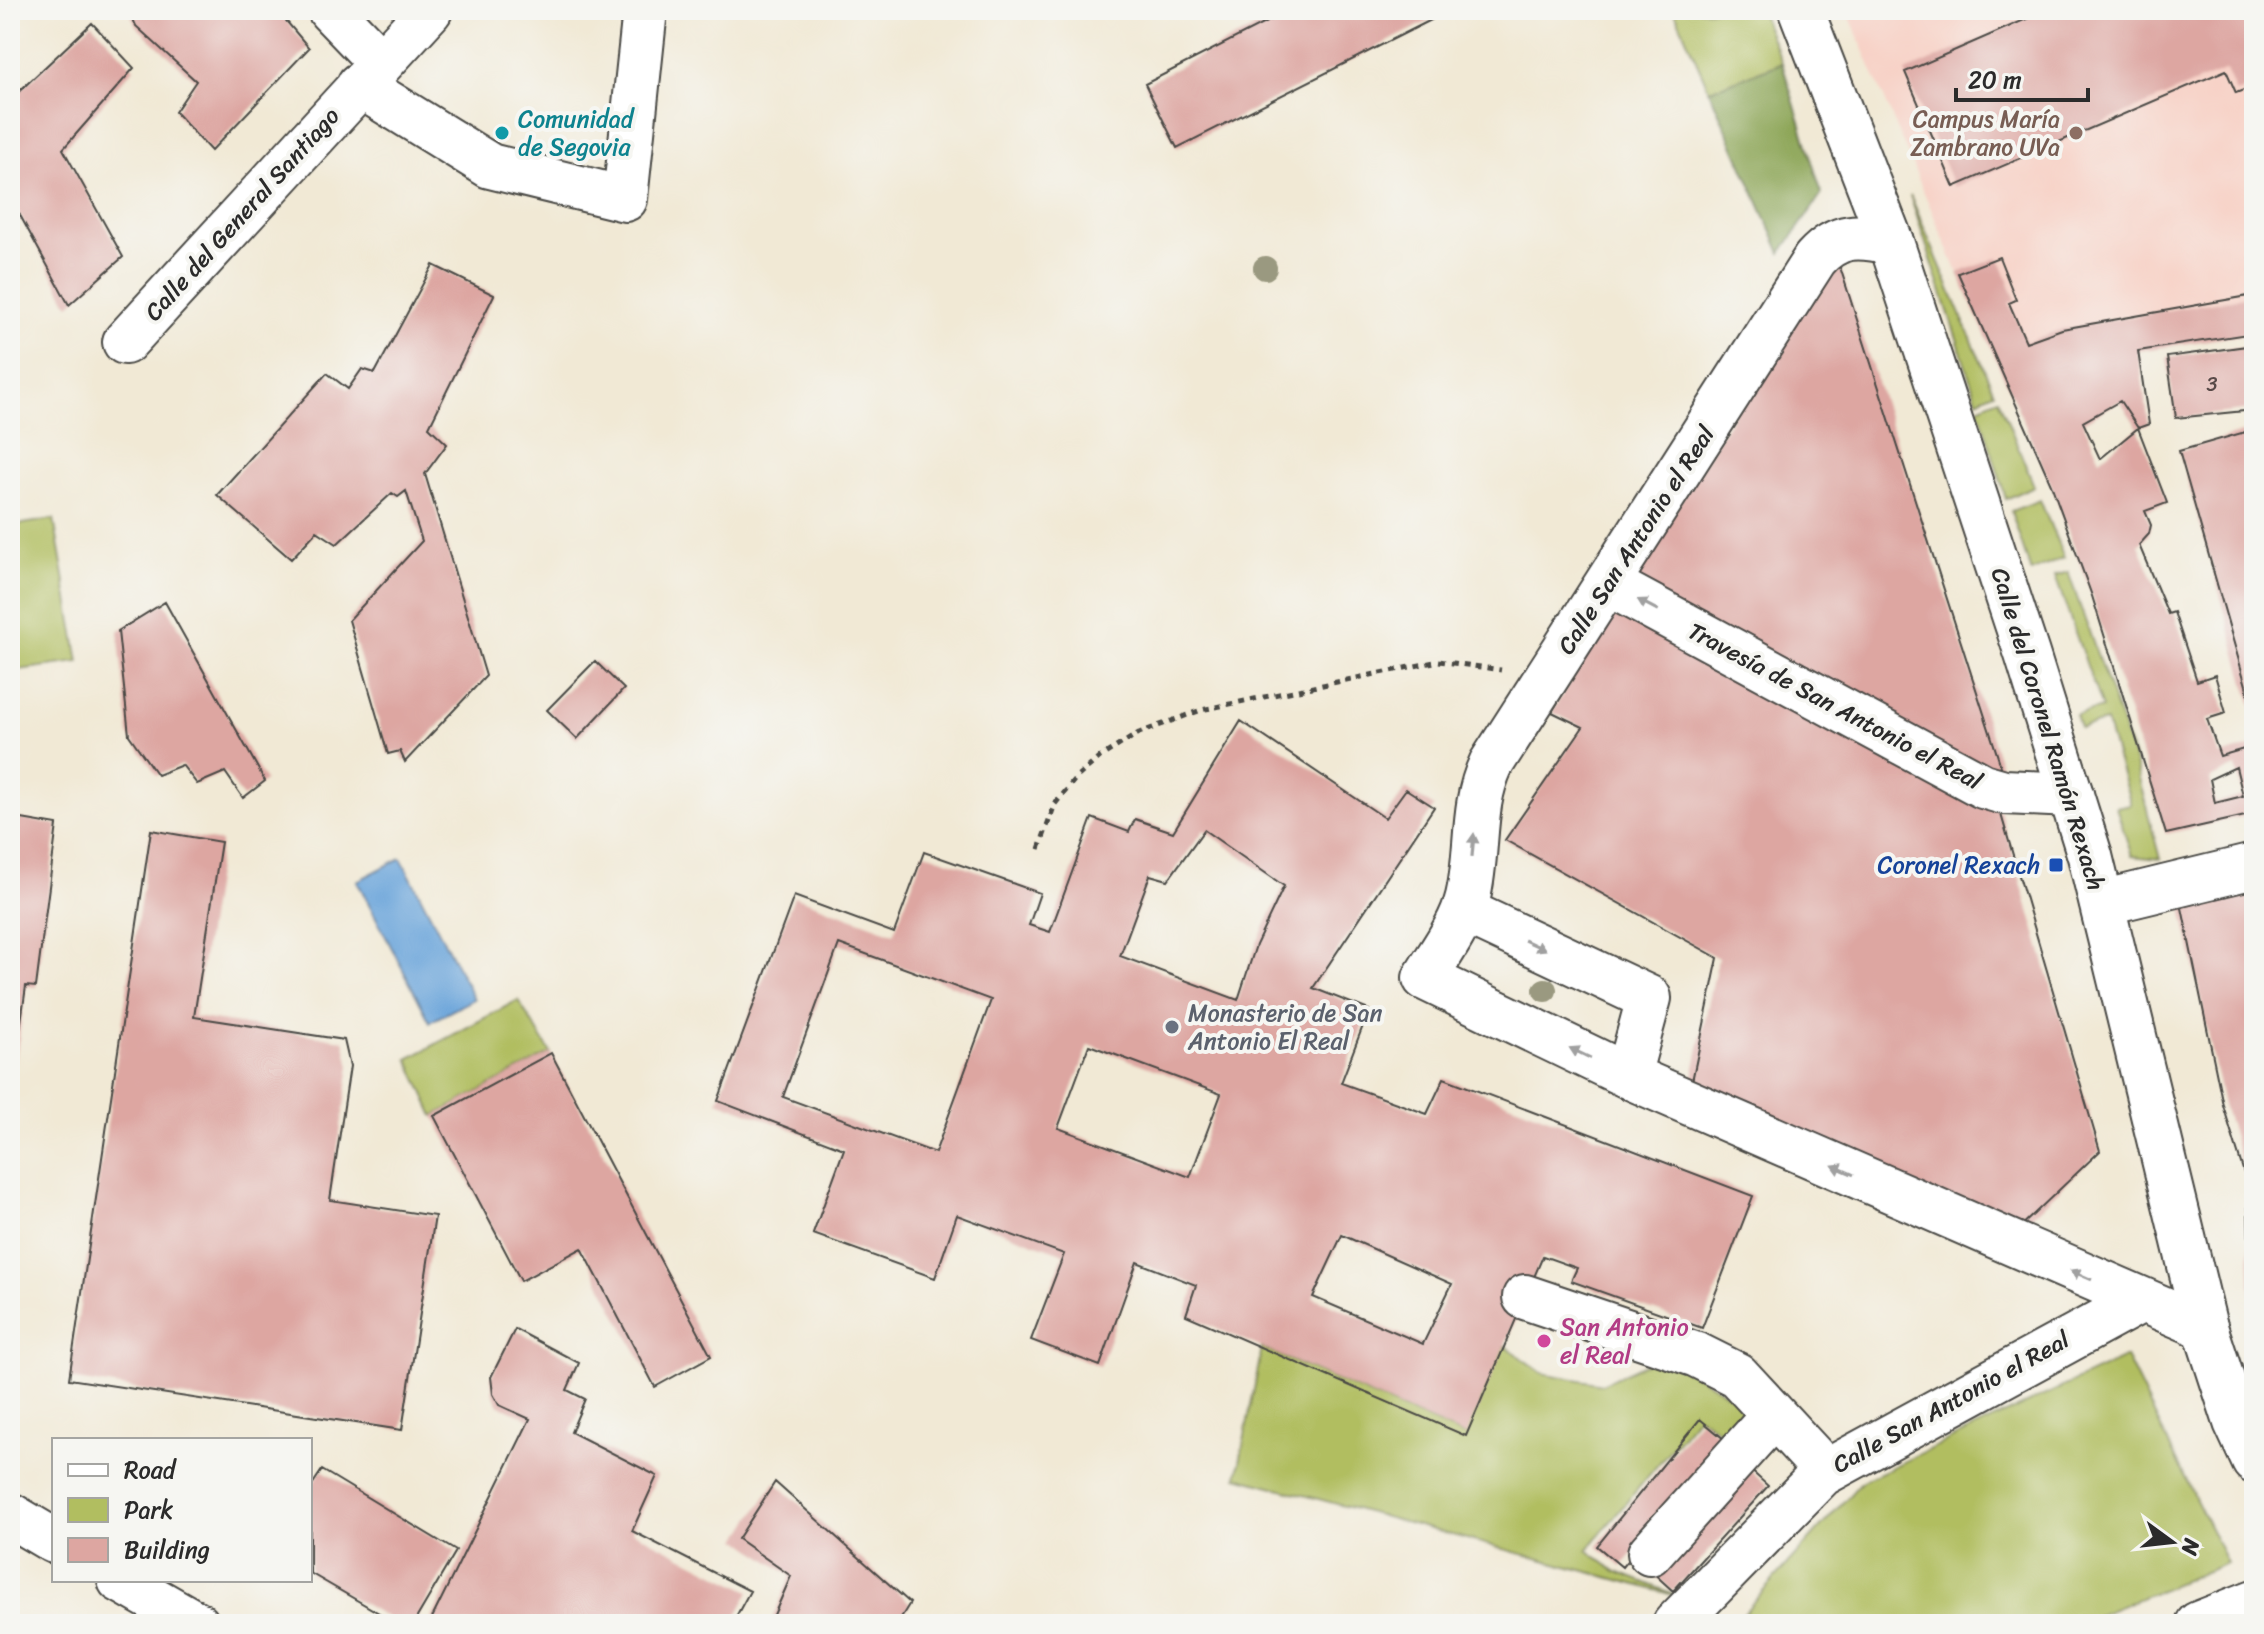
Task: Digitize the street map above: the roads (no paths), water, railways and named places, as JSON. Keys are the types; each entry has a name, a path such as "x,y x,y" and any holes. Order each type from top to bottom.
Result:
{"street":[{"path":"330,10 370,74"},
{"name":"Calle del General Santiago","path":"125,342 430,10"},
{"name":"Calle del General Santiago","path":"370,74 490,166 625,199 645,10"},
{"name":"Calle del Coronel Ramón Rexach","path":"1801,10 1891,242 2071,795 2102,903 2205,1327 2236,1422 2254,1461"},
{"name":"Calle San Antonio el Real","path":"1891,242 1844,237 1828,244 1815,259 1491,764 1481,786 1464,911 1425,978 1628,1076 2205,1327"},
{"name":"Travesía de San Antonio el Real","path":"1609,584 1983,786 2004,792 2071,795"},
{"path":"2102,903 2254,866"},
{"path":"1464,911 1649,998 1628,1076"},
{"path":"1525,1297 1697,1355 1737,1375 1812,1456 1822,1474"},
{"name":"Calle San Antonio el Real","path":"1675,1624 1822,1474 2140,1301"},
{"path":"1650,1553 1774,1415"},
{"path":"10,1515 52,1540"},
{"path":"124,1582 197,1624"},
{"path":"2198,1624 2254,1602"}],"water":[{"path":"401,858 474,999 430,1022 357,881"}],"place":[{"name":"Comunidad de Segovia","path":"502,133"},
{"name":"Campus María Zambrano UVa","path":"2076,133"},
{"name":"Coronel Rexach","path":"2056,865"},
{"name":"Monasterio de San Antonio El Real","path":"1172,1027"},
{"name":"San Antonio el Real","path":"1544,1341"}]}
